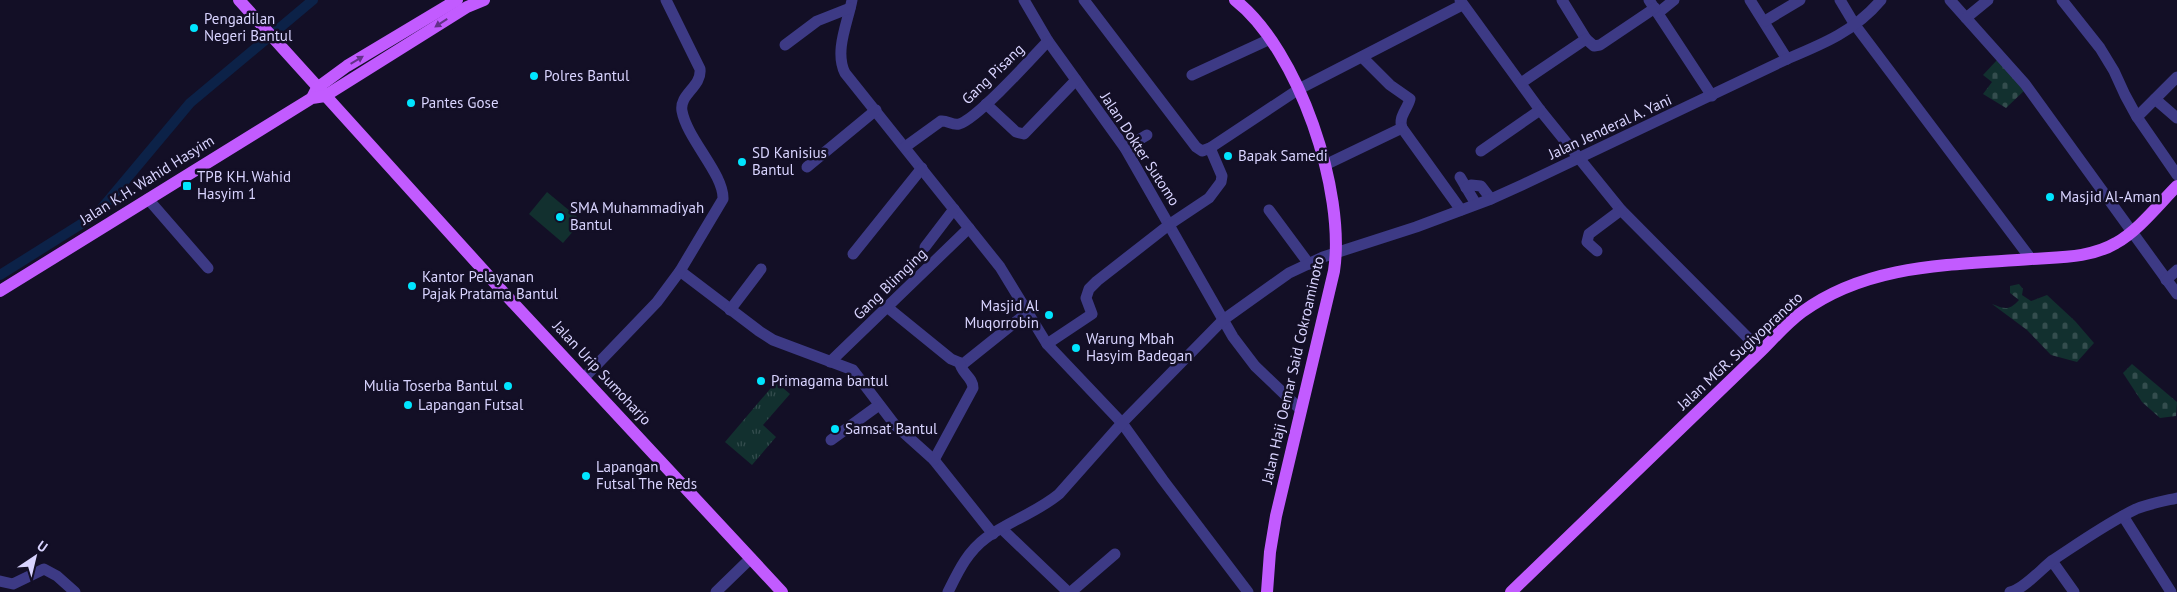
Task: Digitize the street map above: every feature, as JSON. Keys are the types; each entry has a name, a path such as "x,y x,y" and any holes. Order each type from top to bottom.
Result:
{"main road":[{"name":"Jalan Urip Sumoharjo","path":"239,0 267,29 318,94 782,592"},
{"path":"318,94 347,66 457,0"},
{"path":"318,94 467,7 484,0"},
{"name":"Jalan Haji Oemar Said Cokroaminoto","path":"1235,0 1250,13 1270,39 1299,89 1325,165 1334,210 1337,254 1326,312 1276,516 1270,552 1267,592"},
{"name":"Jalan K.H. Wahid Hasyim","path":"0,291 318,94"},
{"name":"Jalan MGR. Sugiyopranoto","path":"1511,592 1801,313 1819,301 1862,281 1895,271 1921,267 2062,258 2091,253 2116,243 2131,232 2177,186"}],"street":[{"path":"584,378 657,302 680,271 722,202 723,194 719,183 689,128 682,111 683,101 699,80 700,69 666,0"},
{"name":"Jalan Dokter Sutomo","path":"1024,0 1048,41 1125,148 1223,320 1255,366 1301,410"},
{"path":"1084,0 1196,147 1202,151 1210,148 1299,89 1362,57 1461,2 1540,110 1621,210 1761,351"},
{"path":"1562,0 1586,39 1594,46 1600,45 1654,7 1674,0"},
{"path":"1750,0 1765,21 1787,59"},
{"path":"1765,21 1800,0"},
{"path":"1840,0 1856,25 2030,259"},
{"name":"Jalan Jenderal A. Yani","path":"948,592 960,567 976,546 1047,504 1059,494 1122,423 1223,320 1289,273 1309,264 1491,199 1578,159 1787,59 1826,43 1856,25 1881,0"},
{"path":"1950,0 2025,84 2177,294"},
{"path":"1966,18 1988,0"},
{"path":"2062,0 2100,48 2114,71 2124,96 2177,175"},
{"path":"785,45 817,21 851,4"},
{"path":"851,4 840,54 841,66 850,80 906,147 1008,277 1047,344 1122,423 1248,592"},
{"path":"1654,7 1712,96"},
{"path":"1192,75 1270,39"},
{"path":"1521,83 1586,39"},
{"name":"Gang Pisang","path":"906,147 940,121 960,124 986,104 1048,41"},
{"path":"1362,57 1390,85 1410,100 1408,107 1402,114 1400,122 1402,128 1461,210"},
{"path":"2138,117 2177,77"},
{"path":"986,104 1016,132 1024,134 1076,80"},
{"path":"2155,99 2177,118"},
{"path":"807,166 876,110"},
{"path":"1481,151 1540,110"},
{"path":"1325,165 1402,128"},
{"path":"1125,148 1147,134"},
{"path":"1047,344 1092,314 1086,298 1089,289 1170,224 1209,198 1221,182 1222,176 1210,148"},
{"path":"853,254 922,168"},
{"path":"1460,177 1476,204"},
{"path":"1466,188 1471,185 1480,186 1491,199"},
{"path":"148,199 208,268"},
{"path":"925,248 954,209"},
{"path":"1269,210 1309,264"},
{"path":"1597,251 1587,242 1589,234 1621,210"},
{"name":"Gang Blimging","path":"830,362 969,228"},
{"path":"730,310 761,269"},
{"path":"2166,280 2177,270"},
{"path":"680,271 730,310 773,340 855,373 898,428 934,460 997,532 1069,592 1115,554"},
{"path":"887,307 951,359 960,363 965,363 1028,312"},
{"path":"934,460 973,388 960,363"},
{"path":"831,440 879,405"},
{"path":"2010,592 2016,591 2052,561 2123,516 2138,508 2177,498"},
{"path":"2123,516 2171,592"},
{"path":"716,592 751,558"},
{"path":"2052,561 2074,592"},
{"path":"0,581 13,584 40,570 46,570 57,576 75,592"}],"green space":[{"path":"1998,59 2026,89 2006,108 1983,94 1992,82 1983,75"},
{"path":"547,192 582,221 563,243 529,214"},
{"path":"2019,284 2023,289 2022,295 2031,301 2047,295 2075,321 2094,343 2077,362 2051,355 2027,330 1992,304 2004,308 2012,306 2019,300 2010,293 2010,286"},
{"path":"2132,364 2177,402 2176,416 2160,418 2142,402 2123,373"},
{"path":"776,382 790,394 763,425 776,437 752,465 725,442"}],"waterway":[{"path":"0,275 97,214 190,103 313,0"}],"place":[{"name":"Pengadilan Negeri Bantul","path":"194,28"},
{"name":"Polres Bantul","path":"534,76"},
{"name":"Pantes Gose","path":"411,103"},
{"name":"Bapak Samedi","path":"1228,156"},
{"name":"SD Kanisius Bantul","path":"742,162"},
{"name":"TPB KH. Wahid Hasyim 1","path":"187,186"},
{"name":"Masjid Al-Aman","path":"2050,197"},
{"name":"SMA Muhammadiyah Bantul","path":"560,217"},
{"name":"Kantor Pelayanan Pajak Pratama Bantul","path":"412,286"},
{"name":"Masjid Al Muqorrobin","path":"1049,315"},
{"name":"Warung Mbah Hasyim Badegan","path":"1076,348"},
{"name":"Primagama bantul","path":"761,381"},
{"name":"Mulia Toserba Bantul","path":"508,386"},
{"name":"Lapangan Futsal","path":"408,405"},
{"name":"Samsat Bantul","path":"835,429"},
{"name":"Lapangan Futsal The Reds","path":"586,476"}]}
